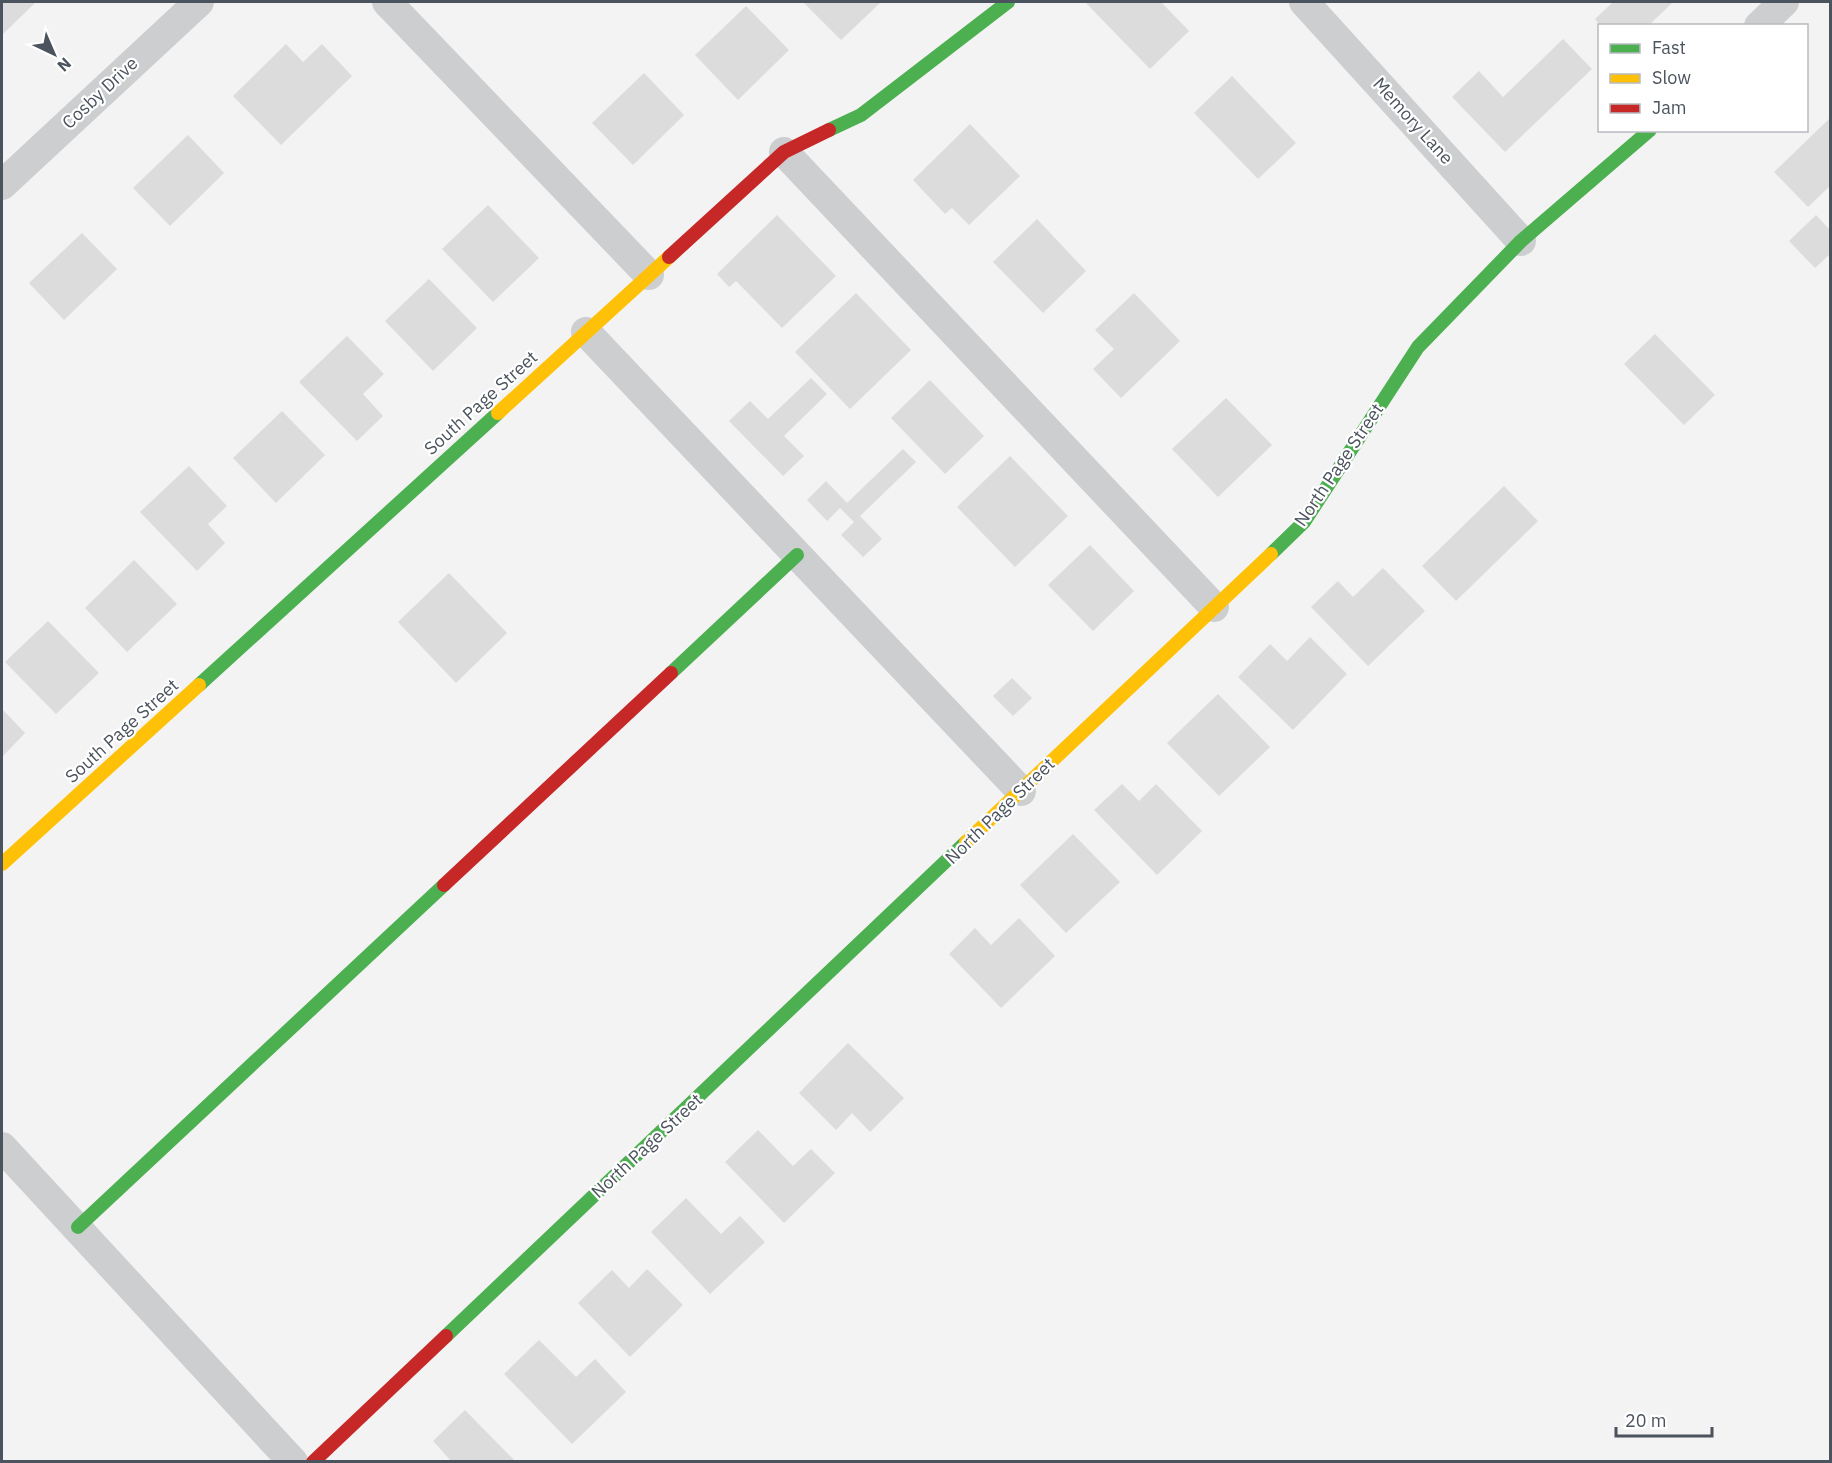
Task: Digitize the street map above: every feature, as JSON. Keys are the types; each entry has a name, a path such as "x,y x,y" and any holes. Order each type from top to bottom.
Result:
{"street":[{"name":"Cosby Drive","path":"2,185 199,2"},
{"path":"387,2 649,275"},
{"name":"South Page Street","path":"2,864 784,152 861,115 1008,2"},
{"name":"Memory Lane","path":"1304,2 1521,241"},
{"path":"1761,24 1784,2"},
{"name":"North Page Street","path":"313,1461 1304,522 1418,347 1521,241 1648,132"},
{"path":"784,152 1214,607"},
{"path":"586,332 1021,791"},
{"path":"78,1227 797,555"},
{"path":"2,1147 293,1461"}],"building":[{"path":"2,2 36,2 2,35"},
{"path":"803,2 881,2 841,40"},
{"path":"1085,2 1161,2 1189,31 1150,69"},
{"path":"1613,2 1673,2 1650,24 1599,24 1595,19"},
{"path":"746,6 789,50 738,100 695,55"},
{"path":"1563,39 1592,69 1505,152 1452,97 1479,71 1503,97"},
{"path":"286,44 303,62 322,44 352,76 281,145 233,96"},
{"path":"644,73 684,115 633,165 592,123"},
{"path":"1232,76 1296,143 1258,179 1194,113"},
{"path":"1830,118 1830,186 1808,207 1774,172"},
{"path":"970,124 1020,176 969,225 952,208 945,214 913,180"},
{"path":"188,135 224,173 170,226 133,188"},
{"path":"488,205 539,258 493,302 442,249"},
{"path":"777,215 836,276 782,328 736,281 729,287 717,274"},
{"path":"1816,215 1830,230 1830,254 1815,268 1789,241"},
{"path":"1037,219 1086,271 1043,313 993,262"},
{"path":"82,233 117,269 64,320 29,283"},
{"path":"429,279 477,328 433,371 385,321"},
{"path":"856,293 911,350 850,409 795,352"},
{"path":"1134,293 1180,341 1121,398 1093,369 1114,349 1095,330"},
{"path":"1655,334 1715,395 1684,425 1624,364"},
{"path":"347,336 384,374 363,394 383,416 357,441 299,382"},
{"path":"811,378 827,394 784,436 804,456 783,476 729,421 750,401 768,419"},
{"path":"930,380 984,436 945,474 891,418"},
{"path":"1226,398 1272,445 1218,497 1172,449"},
{"path":"282,411 325,455 276,503 233,458"},
{"path":"903,449 916,462 860,516 882,539 863,557 841,535 854,522 840,508 827,521 807,500 826,481 847,503"},
{"path":"1010,456 1068,516 1015,567 957,507"},
{"path":"189,466 227,506 208,524 225,543 197,571 140,512"},
{"path":"1504,486 1538,521 1456,601 1422,566"},
{"path":"1090,545 1134,591 1093,631 1048,585"},
{"path":"134,560 177,604 127,652 85,608"},
{"path":"1383,568 1425,611 1368,666 1311,607 1338,581 1353,597"},
{"path":"449,573 507,633 456,683 398,622"},
{"path":"48,621 99,673 56,714 5,662"},
{"path":"1310,637 1347,674 1293,730 1238,677 1270,644 1287,661"},
{"path":"1012,678 1032,698 1013,716 993,696"},
{"path":"1218,694 1270,747 1219,796 1167,743"},
{"path":"2,709 25,733 2,757"},
{"path":"1122,784 1139,801 1156,784 1202,831 1157,875 1094,810"},
{"path":"1073,834 1120,882 1066,933 1020,885"},
{"path":"1019,918 1055,956 1001,1008 949,954 975,928 991,945"},
{"path":"848,1043 904,1098 870,1132 852,1113 836,1130 799,1093"},
{"path":"758,1130 793,1166 811,1149 835,1173 784,1223 725,1162"},
{"path":"686,1198 721,1234 740,1216 765,1242 710,1294 651,1232"},
{"path":"647,1269 683,1305 630,1357 578,1303 612,1270 629,1288"},
{"path":"539,1340 576,1377 595,1359 626,1392 572,1444 504,1374"},
{"path":"465,1410 516,1462 452,1462 433,1441"}],"traffic: fast":[{"path":"829,130 861,115 1008,2"},
{"path":"1271,554 1304,522 1418,347 1521,241 1648,132"},
{"path":"199,685 498,413"},
{"path":"671,673 797,555"},
{"path":"446,1336 966,842"},
{"path":"78,1227 444,885"}],"traffic: slow":[{"path":"498,413 669,257"},
{"path":"966,842 1271,554"},
{"path":"2,864 199,685"}],"traffic: jam":[{"path":"669,257 784,152 829,130"},
{"path":"444,885 671,673"},
{"path":"313,1462 446,1336"}]}
